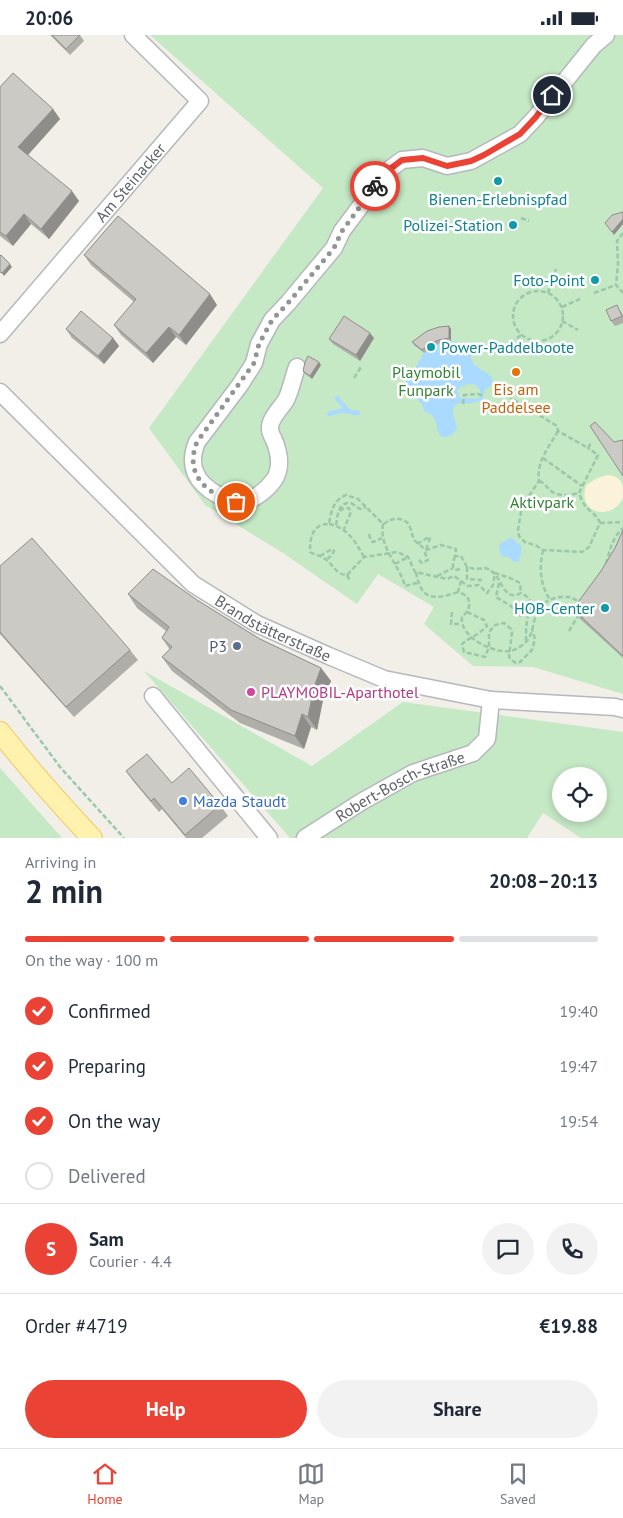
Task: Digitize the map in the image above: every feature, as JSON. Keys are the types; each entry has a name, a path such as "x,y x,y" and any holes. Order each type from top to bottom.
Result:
{"main road":[{"path":"0,732 22,760 92,838"}],"street":[{"name":"Am Steinacker","path":"0,334 200,101 133,35"},
{"path":"297,367 287,399 270,424 269,431 279,457 279,468 276,478 260,495 248,500 236,502 225,499 213,492 197,477 194,469 193,451 197,442 254,363 259,344 272,320 334,248 342,231 386,172 402,160 423,158 447,166 471,161 520,134 594,45 606,35"},
{"name":"Brandstätterstraße","path":"0,393 194,584 256,624 329,657 384,679 490,700 623,709"},
{"path":"153,695 269,838"},
{"name":"Robert-Bosch-Straße","path":"305,838 361,802 413,773 473,753 487,739 490,700"}],"path":[{"path":"521,218 529,221"},
{"path":"623,233 617,241 618,264 616,285 623,293"},
{"path":"548,293 556,269"},
{"path":"594,293 616,285"},
{"path":"540,290 548,293 559,301 562,307 560,328 549,338 534,341 527,339 521,335 512,319 516,302 523,295 531,291 540,290"},
{"path":"562,307 580,299"},
{"path":"562,321 578,331"},
{"path":"499,352 521,335"},
{"path":"354,378 361,367"},
{"path":"501,392 556,426 558,431 598,455 579,493 584,505 595,514 600,523"},
{"path":"463,404 464,395 478,394 484,396"},
{"path":"558,431 542,457 537,471 539,481 522,506 518,530 519,536 525,542 543,550 582,552 589,547 600,523"},
{"path":"588,448 591,443"},
{"path":"542,457 582,486"},
{"path":"539,481 544,483 550,491 560,495 579,493"},
{"path":"329,524 333,507 341,497 346,495 358,499 383,524 382,538 402,575 405,586 418,583"},
{"path":"336,525 341,506 348,502 360,509 366,507"},
{"path":"339,512 347,508 351,512 344,529"},
{"path":"383,524 396,518 410,524 414,540 427,557 427,562 420,563 419,561"},
{"path":"600,523 623,522"},
{"path":"350,581 347,575 334,569 320,556 310,552 312,535 317,527 329,524 336,525 351,535 364,557"},
{"path":"605,569 611,545 616,535 623,528"},
{"path":"369,534 373,542 382,538"},
{"path":"417,544 425,538 430,538 424,553"},
{"path":"424,553 441,545 456,549 453,568"},
{"path":"320,556 332,549 334,553 326,560"},
{"path":"543,550 540,574 545,592 550,600"},
{"path":"347,575 364,557 396,552 408,557 423,592 428,596 441,598 458,592 463,593 469,602 467,612 462,617 461,624 463,629 472,638 489,647 500,650 510,651 523,645 532,629 537,611 544,603 567,596 584,605"},
{"path":"455,555 461,557 467,567 467,579 482,580"},
{"path":"395,564 408,557"},
{"path":"467,567 475,569 486,568 510,578 520,583 521,593"},
{"path":"436,577 453,568 457,570 462,568"},
{"path":"416,572 446,579 454,576 468,586 479,585 487,593 493,585 495,573"},
{"path":"495,573 509,594 518,595 521,593 531,601 526,641"},
{"path":"458,592 461,581"},
{"path":"499,581 496,597 511,606 519,616 528,615"},
{"path":"452,612 452,624 461,624"},
{"path":"467,612 484,620 487,625 480,633 462,644 464,652 485,657 489,647 489,632 495,625 504,623 512,631 510,659 516,663 520,662 532,650 535,639 532,629"},
{"path":"569,631 579,614"},
{"path":"0,686 60,767 124,838"}],"green space":[{"name":"Playmobil Funpark","path":"150,35 623,35 623,694 533,667 473,666 424,624 434,607 378,574 357,604 283,553 205,505 149,428 323,188"},
{"path":"144,671 312,766 403,702 623,732 623,838 581,838 557,822 607,822 607,767 552,767 552,819 543,813 527,838 290,838"},
{"path":"0,768 62,838 0,838"}],"sand":[{"path":"608,475 620,480 623,488 623,498 612,510 598,512 589,507 586,502 584,493 586,485 597,478"}],"water":[{"name":"Power-Paddelboote","path":"451,341 461,343 466,347 473,355 470,357 474,364 492,377 493,383 485,390 482,401 466,404 458,403 453,408 457,428 451,435 442,437 438,432 433,417 424,411 420,401 414,397 409,398 405,384 427,350 434,345","holes":["469,384 476,385 480,390 480,397 476,399 460,398 457,390"]},
{"path":"511,537 522,547 519,561 514,562 509,557 501,556 499,545"}],"building":[{"path":"52,35 80,35 66,49"},
{"path":"13,73 53,109 18,147 72,191 41,229 24,214 6,236 0,232 0,87"},
{"path":"623,212 623,219 612,232 605,223 612,215"},
{"path":"118,216 210,294 179,335 169,327 146,353 114,325 136,299 84,255"},
{"path":"1,255 10,264 2,273 0,272"},
{"path":"617,305 622,316 611,321 606,310"},
{"path":"81,311 113,338 98,356 66,329"},
{"path":"344,316 370,333 356,355 329,339"},
{"path":"449,326 449,338 429,344 422,350 412,342 427,331"},
{"path":"308,356 319,362 310,376 303,371"},
{"path":"595,422 614,442 623,440 623,476 590,426"},
{"name":"HOB-Center","path":"623,530 623,656 573,609 601,571"},
{"path":"32,538 130,650 66,707 0,632 0,566"},
{"path":"153,569 197,600 260,639 321,668 314,687 308,717 302,714 295,736 231,710 162,657 172,647 162,638 169,627 128,594"},
{"name":"Mazda Staudt","path":"147,754 172,783 189,768 220,805 185,835 154,798 151,801 126,771"}],"waterway":[{"path":"337,398 348,411"},
{"path":"329,414 338,411 358,413"}],"way so far":[{"path":"236,502 225,499 213,492 197,477 192,461 193,451 197,442 240,385 254,363 259,344 272,320 334,248 342,231 375,186"}],"place":[{"name":"Bienen-Erlebnispfad","path":"498,181"},
{"name":"Polizei-Station","path":"513,225"},
{"name":"Foto-Point","path":"595,280"},
{"name":"Power-Paddelboote","path":"431,347"},
{"name":"Eis am Paddelsee","path":"516,372"},
{"name":"HOB-Center","path":"605,608"},
{"name":"P3","path":"237,646"},
{"name":"PLAYMOBIL-Aparthotel","path":"251,692"},
{"name":"Mazda Staudt","path":"183,801"}],"route":[{"path":"375,186 386,172 402,160 423,158 447,166 471,161 484,155 520,134 536,117 552,95"}],"park label":[{"name":"Aktivpark","path":"542,502"}]}
